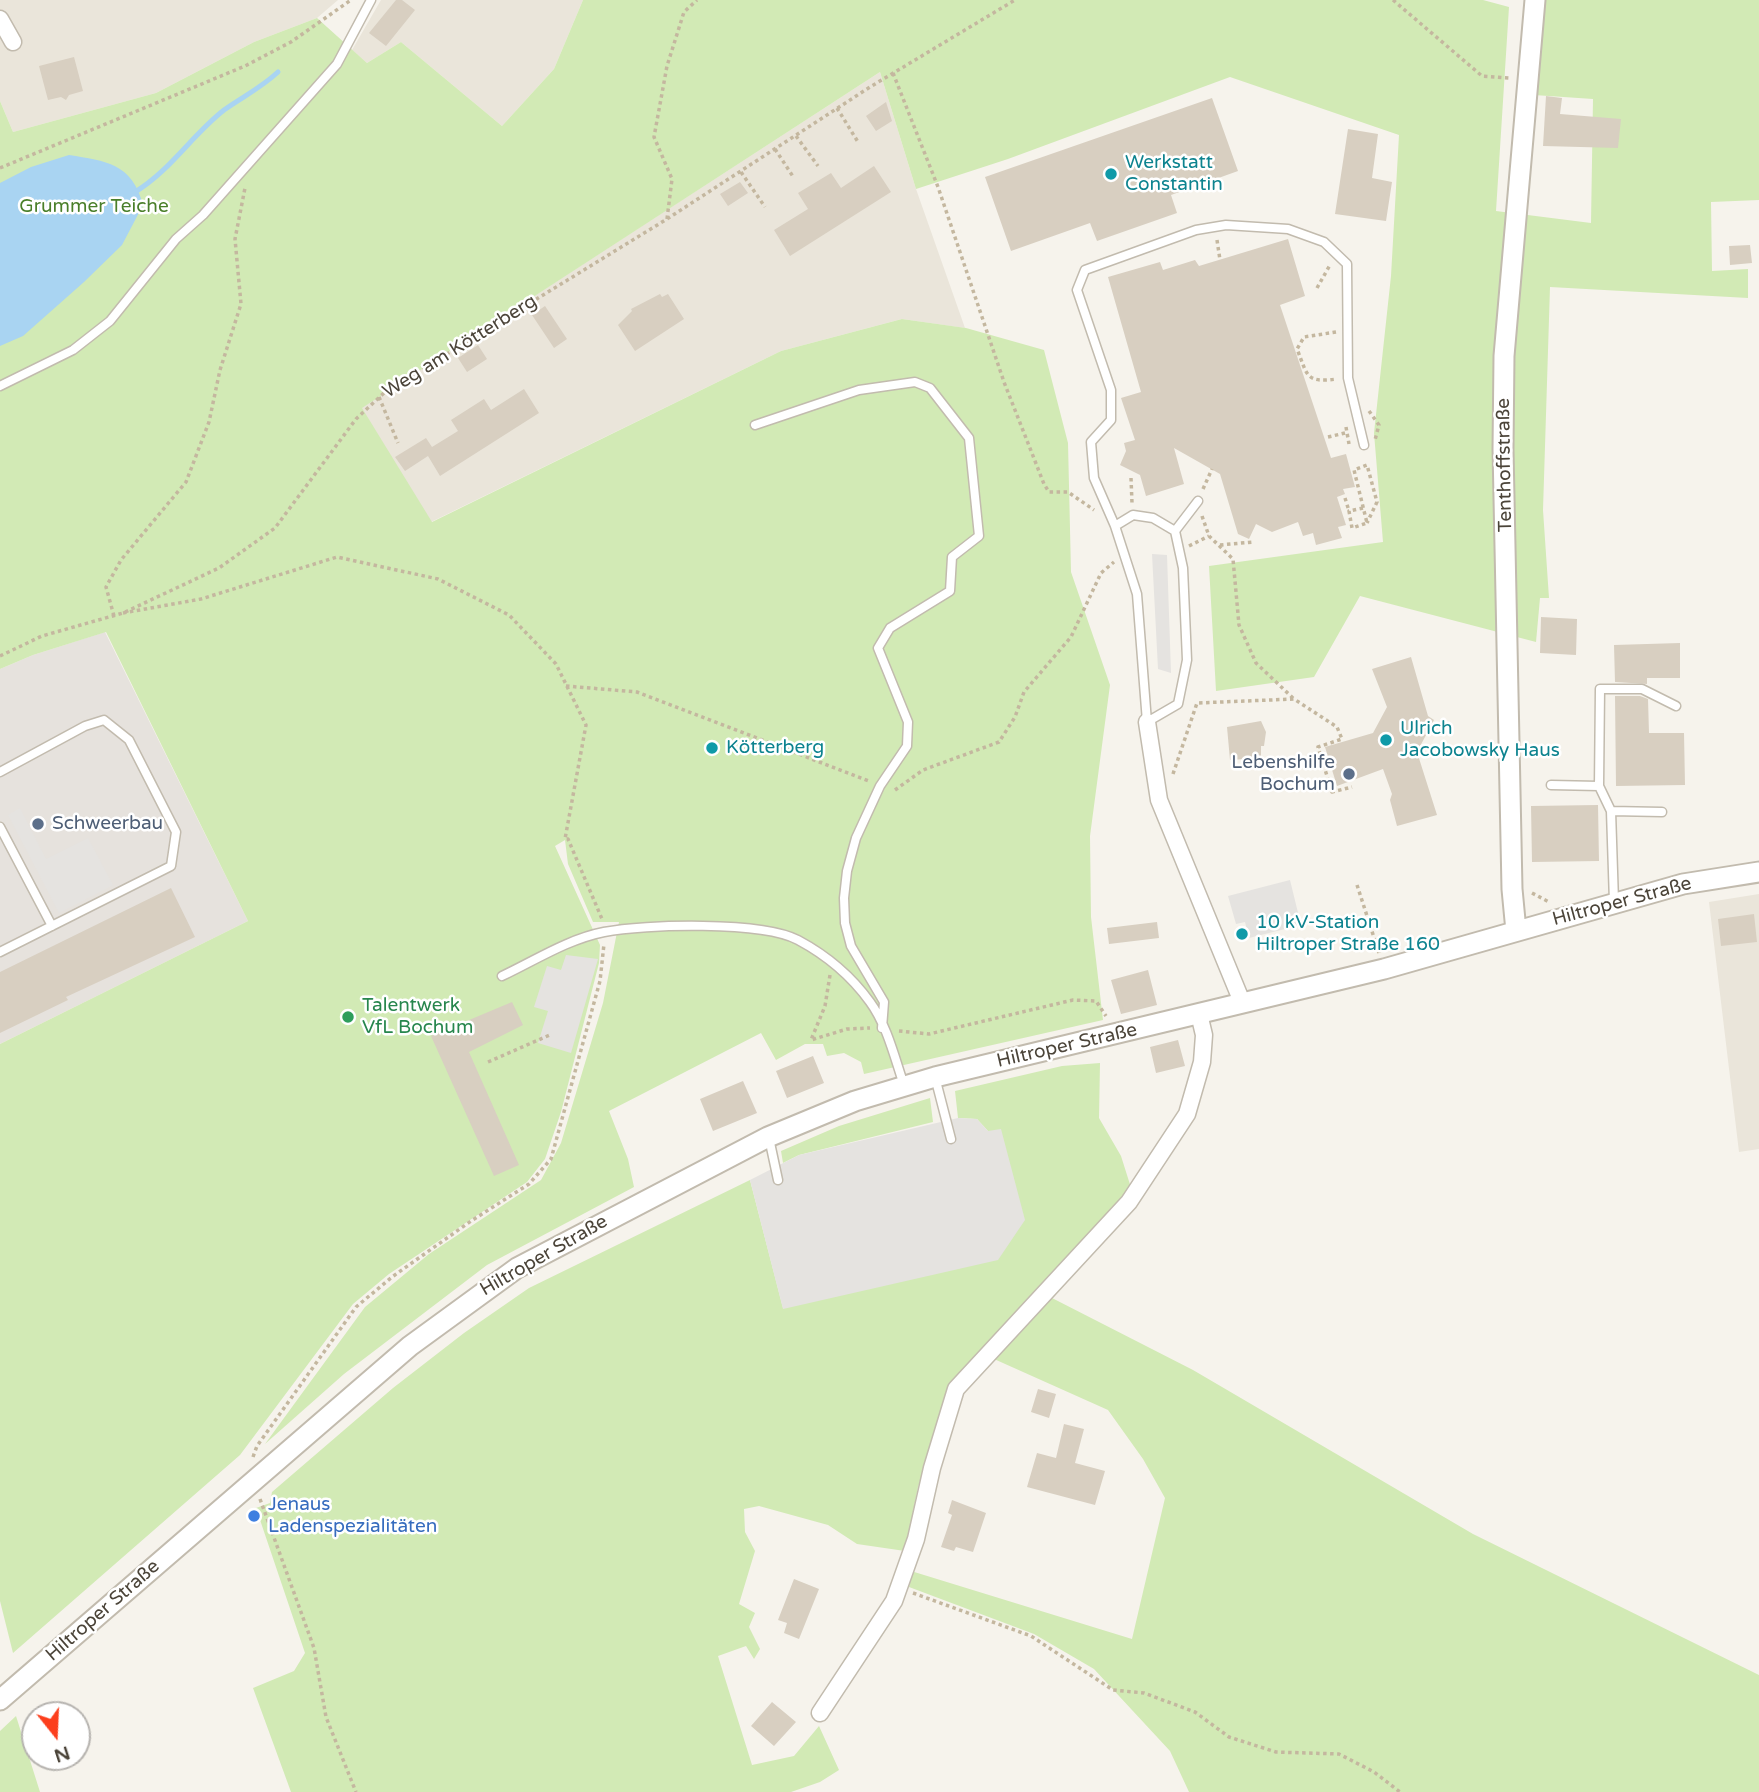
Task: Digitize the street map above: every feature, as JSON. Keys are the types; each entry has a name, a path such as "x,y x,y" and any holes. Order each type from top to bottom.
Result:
{"street":[{"name":"Tenthoffstraße","path":"1516,931 1512,889 1503,449 1504,356 1535,0"},
{"path":"0,19 13,42"},
{"path":"1147,722 1159,800 1242,1002"},
{"name":"Hiltroper Straße","path":"0,1700 410,1346 517,1268 768,1137 802,1121 904,1085 1384,969 1683,884 1759,872"},
{"path":"820,1713 894,1601 956,1389 1129,1202 1187,1114 1202,1062 1203,1035 1199,1014"}],"lane":[{"path":"0,386 73,350 110,321 176,239 203,215 337,64 371,0"},
{"path":"1115,526 1133,515 1153,518 1175,531 1179,551 1187,660 1178,704 1147,722 1137,594 1115,526 1094,478 1090,458 1091,442 1111,420 1111,390 1077,290 1085,270 1196,230 1215,227 1288,229 1324,242 1347,264 1348,378 1364,445"},
{"path":"755,425 859,390 915,382 930,388 969,438 979,536 952,557 950,591 890,628 878,648 908,722 907,746 869,807 846,871 845,923 851,946 884,1002 882,1028"},
{"path":"1175,531 1198,501"},
{"path":"1614,902 1611,811 1599,786 1600,689 1642,689 1675,706"},
{"path":"0,772 85,726 104,720 129,740 176,832 171,866 0,952"},
{"path":"1551,785 1599,786"},
{"path":"1611,811 1662,812"},
{"path":"0,827 52,926"},
{"path":"1759,872 1759,878"},
{"path":"502,976 578,940 604,932 659,926 738,927 797,939 845,973 872,1004 904,1085"},
{"path":"935,1077 951,1139"},
{"path":"768,1137 778,1180"}],"path":[{"path":"0,168 244,66 291,42 351,0"},
{"path":"667,219 673,179 654,137 667,66 684,12 696,0"},
{"name":"Weg am Kötterberg","path":"0,656 43,636 123,613 219,568 275,528 356,419 379,397 667,219 893,73 945,45 1015,0"},
{"path":"1393,0 1482,76 1506,78"},
{"path":"893,73 938,187 1004,382 1044,484 1049,492 1068,492 1115,526"},
{"path":"838,108 858,142"},
{"path":"796,136 818,166"},
{"path":"775,149 794,178"},
{"path":"114,616 106,587 121,560 186,482 209,422 220,370 242,304 234,239 250,162"},
{"path":"741,172 765,206"},
{"path":"1215,227 1220,260"},
{"path":"1317,288 1337,255"},
{"path":"1348,344 1335,331 1304,337 1297,349 1308,377 1317,382 1348,378"},
{"path":"379,397 398,443"},
{"path":"1328,437 1345,433"},
{"path":"1345,498 1352,528 1367,523 1377,502 1367,466 1354,470 1367,523"},
{"path":"1131,478 1133,515"},
{"path":"1349,511 1363,508"},
{"path":"1179,551 1209,536 1233,559 1239,625 1256,663 1294,699 1337,727 1342,739 1318,747 1332,792 1352,788"},
{"path":"1219,545 1253,542"},
{"path":"869,807 923,770 999,742 1015,717 1024,692 1072,637 1101,573 1124,555"},
{"path":"123,613 201,599 337,557 438,579 509,615 556,664 586,725 565,839 568,839 601,916 604,932 600,981 551,1159 529,1184 392,1277 356,1307 253,1452 262,1507 314,1648 326,1717 356,1792"},
{"path":"566,686 637,692 880,786"},
{"path":"1159,800 1175,769 1197,703 1294,699"},
{"path":"1357,885 1384,969"},
{"path":"832,963 825,1006 811,1040 847,1028 882,1028 929,1034 1073,1000 1096,1001 1105,1013 1112,1035"},
{"path":"488,1062 552,1034"},
{"path":"901,1581 916,1596 1031,1636 1114,1690 1144,1693 1195,1712 1229,1737 1276,1752 1339,1755 1374,1772 1400,1792"}],"shaded area":[{"path":"0,0 338,0 317,18 254,42 156,93 13,132 0,101"},
{"path":"381,0 583,0 554,69 502,126 401,42 367,63 352,50"},
{"path":"880,72 916,189 965,328 902,319 781,351 431,522 361,408"},
{"path":"1152,554 1167,555 1171,673 1158,669"},
{"path":"105,632 248,921 0,1044 0,669 33,655"},
{"path":"20,808 46,859 88,838 113,885 59,913 8,815"},
{"path":"1290,880 1301,925 1249,938 1245,922 1236,924 1228,896"},
{"path":"1759,894 1759,1149 1739,1152 1709,902"},
{"path":"566,955 598,959 571,1053 538,1043 548,1011 534,1007 547,966 561,970"},
{"path":"958,1118 977,1119 988,1131 1001,1129 1025,1220 998,1260 783,1309 750,1180 799,1155"}],"green space":[{"name":"Grummer Teiche","path":"583,0 1483,0 1509,7 1496,211 1591,223 1593,99 1534,95 1542,0 1759,0 1759,200 1711,202 1712,271 1748,269 1748,298 1550,287 1543,510 1549,598 1540,598 1536,642 1360,596 1314,677 1216,691 1209,566 1383,542 1374,433 1391,276 1399,135 1230,77 1008,159 916,189 880,72 362,408 432,522 781,351 902,319 966,328 1044,350 1068,443 1071,572 1110,685 1090,836 1091,917 1103,1020 864,1074 861,1062 844,1053 827,1056 823,1044 805,1044 776,1060 761,1033 609,1111 628,1159 634,1187 487,1265 344,1374 265,1444 365,1307 429,1254 541,1180 561,1143 603,1003 619,922 593,922 568,864 565,840 555,846 600,945 599,963 561,1112 545,1159 527,1182 389,1274 353,1304 240,1455 13,1653 0,1601 0,1044 248,921 106,632 33,655 0,669 0,101 13,132 156,93 254,42 317,18 367,63 401,42 502,126 554,69"},
{"path":"1100,1063 1099,1118 1121,1156 1133,1194 1053,1279 1052,1298 1193,1370 1473,1534 1759,1675 1759,1792 1189,1792 1170,1751 1094,1669 1034,1634 909,1587 911,1571 1132,1639 1165,1498 1143,1459 1108,1410 994,1359 951,1390 918,1487 905,1551 857,1544 828,1525 759,1506 744,1509 745,1532 755,1551 739,1604 755,1613 749,1627 760,1649 754,1659 746,1646 718,1656 752,1765 794,1756 819,1726 839,1770 820,1782 791,1792 291,1792 253,1688 294,1671 305,1653 256,1508 270,1503 272,1492 393,1388 464,1333 529,1288 750,1180 783,1308 988,1131 977,1119 958,1118 955,1091 1062,1066"},
{"path":"930,1098 933,1122 799,1155 783,1163 781,1151 839,1126"},
{"path":"16,1716 21,1732 21,1771 33,1771 40,1792 0,1792 0,1731"}],"water":[{"path":"69,155 106,162 125,172 138,191 143,205 122,245 23,336 0,346 0,183 31,167"}],"building":[{"path":"396,0 402,0 415,10 386,46 369,33"},
{"path":"74,57 83,91 69,95 66,100 61,97 48,100 39,66"},
{"path":"1546,96 1562,98 1560,114 1621,119 1618,148 1543,146"},
{"name":"Werkstatt Constantin","path":"1212,98 1238,171 1171,195 1177,213 1097,241 1090,223 1011,251 985,177"},
{"path":"886,102 892,121 876,131 866,116"},
{"path":"1348,129 1378,134 1372,178 1392,182 1386,221 1335,214"},
{"path":"874,166 891,192 790,256 774,230 808,209 798,193 831,173 841,188"},
{"path":"740,182 748,193 728,206 720,194"},
{"path":"1288,239 1305,296 1280,305 1331,458 1346,454 1355,487 1343,489 1345,494 1337,497 1346,525 1338,527 1342,538 1316,545 1313,533 1303,536 1298,522 1272,532 1256,524 1249,539 1238,534 1220,474 1174,448 1184,484 1146,496 1140,475 1120,465 1126,451 1124,443 1135,440 1121,398 1141,392 1108,277 1160,262 1163,270 1195,260 1199,266"},
{"path":"1750,245 1752,263 1730,265 1729,246"},
{"path":"660,294 662,297 668,294 684,319 635,351 618,325 631,309"},
{"path":"545,306 567,339 554,348 532,315"},
{"path":"478,345 487,359 467,372 458,358"},
{"path":"524,389 539,413 440,476 428,456 405,471 395,457 426,438 432,447 458,431 451,420 484,399 491,410"},
{"path":"1541,617 1577,619 1576,655 1540,653"},
{"path":"1680,643 1680,678 1647,678 1647,684 1615,682 1614,645"},
{"name":"Ulrich Jacobowsky Haus","path":"1411,657 1428,716 1434,720 1417,752 1437,815 1397,826 1390,800 1392,794 1383,769 1337,786 1325,747 1373,733 1387,707 1372,669"},
{"path":"1615,696 1640,696 1648,699 1649,733 1684,733 1685,785 1616,786"},
{"path":"1261,721 1266,732 1264,746 1261,746 1261,758 1230,760 1227,727"},
{"path":"1598,805 1599,861 1532,862 1531,806"},
{"path":"171,888 195,937 66,997 68,1000 0,1033 0,972"},
{"path":"1754,914 1757,942 1721,946 1718,919"},
{"path":"1157,922 1159,938 1109,944 1107,928"},
{"path":"1148,970 1157,1005 1121,1014 1111,980"},
{"path":"512,1002 523,1025 469,1052 519,1165 494,1176 431,1036"},
{"path":"1178,1040 1185,1066 1156,1073 1150,1047"},
{"path":"813,1056 824,1083 787,1098 776,1071"},
{"path":"743,1081 757,1113 713,1131 700,1099"},
{"path":"1038,1389 1056,1394 1049,1418 1031,1412"},
{"path":"1064,1424 1084,1429 1075,1463 1105,1471 1095,1505 1027,1487 1037,1453 1056,1458"},
{"path":"952,1500 986,1513 973,1552 956,1547 954,1551 941,1547 952,1515 948,1513"},
{"path":"794,1579 819,1589 799,1639 784,1633 787,1623 778,1620"},
{"path":"772,1702 796,1722 774,1746 751,1726"}],"waterway":[{"path":"135,192 159,174 224,110 278,72"}],"place":[{"name":"Werkstatt Constantin","path":"1111,174"},
{"name":"Ulrich Jacobowsky Haus","path":"1386,740"},
{"name":"Kötterberg","path":"712,748"},
{"name":"Lebenshilfe Bochum","path":"1349,774"},
{"name":"Schweerbau","path":"38,824"},
{"name":"10 kV-Station Hiltroper Straße 160","path":"1242,934"},
{"name":"Talentwerk VfL Bochum","path":"348,1017"},
{"name":"Jenaus Ladenspezialitäten","path":"254,1516"}]}
